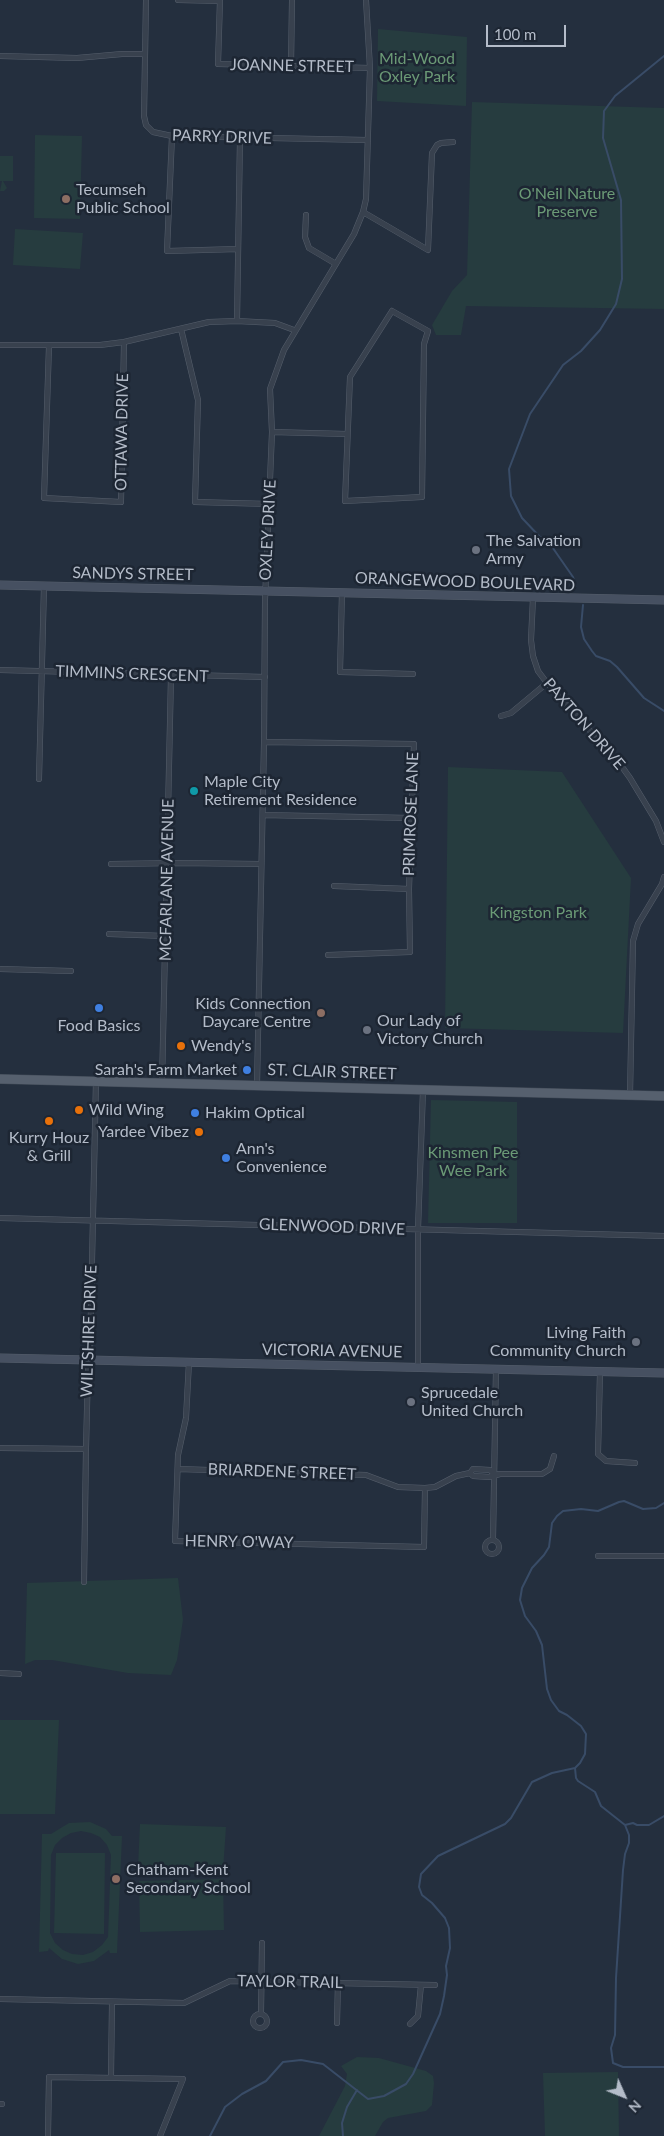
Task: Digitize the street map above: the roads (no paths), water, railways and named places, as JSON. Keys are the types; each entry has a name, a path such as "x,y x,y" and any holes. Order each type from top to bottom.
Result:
{"main road":[{"name":"ST. CLAIR STREET","path":"0,1079 664,1096"}],"street":[{"name":"PARRY DRIVE","path":"146,0 144,121 153,132 172,136 367,140"},
{"path":"178,0 220,1"},
{"path":"291,66 292,0"},
{"name":"OXLEY DRIVE","path":"257,1085 263,816 265,590 272,432 270,389 276,369 294,330 354,234 363,212 366,199 370,68 366,0"},
{"name":"JOANNE STREET","path":"220,1 218,64 370,68"},
{"path":"0,56 77,58 145,54"},
{"path":"172,136 167,251 238,249"},
{"path":"237,321 240,138"},
{"path":"363,212 428,250 432,153 437,145 453,142"},
{"path":"306,215 305,237 309,248 336,264"},
{"path":"392,311 428,331 424,344 422,498 345,501 347,434 350,377 392,311"},
{"path":"0,345 100,345 124,342 209,322 237,321 281,324 294,330"},
{"path":"181,329 198,400 195,502 270,504"},
{"name":"OTTAWA DRIVE","path":"49,346 44,498 121,502 124,342"},
{"path":"272,432 347,434"},
{"name":"SANDYS STREET","path":"0,585 265,590"},
{"path":"40,779 44,586"},
{"name":"ORANGEWOOD BOULEVARD","path":"265,590 664,600"},
{"path":"342,592 340,672 413,674"},
{"name":"PAXTON DRIVE","path":"533,598 531,640 533,656 538,671 620,764 656,821 664,842"},
{"name":"TIMMINS CRESCENT","path":"0,670 265,677"},
{"name":"MCFARLANE AVENUE","path":"162,1084 171,676"},
{"path":"501,716 511,713 547,683"},
{"name":"PRIMROSE LANE","path":"264,742 414,744 409,889 410,952 328,955"},
{"path":"263,816 411,818"},
{"path":"111,864 261,864"},
{"path":"630,1096 633,941 638,924 662,884 664,877"},
{"path":"334,886 409,889"},
{"path":"109,934 165,936"},
{"path":"0,968 71,971"},
{"name":"WILTSHIRE DRIVE","path":"84,1582 96,1081"},
{"path":"418,1367 418,1229 423,1090"},
{"name":"GLENWOOD DRIVE","path":"0,1218 664,1236"},
{"name":"VICTORIA AVENUE","path":"0,1358 664,1373"},
{"name":"HENRY O'WAY","path":"189,1362 186,1418 179,1448 175,1541 424,1547 425,1488"},
{"path":"493,1540 496,1369"},
{"path":"600,1372 598,1454 606,1461 635,1462"},
{"path":"0,1448 86,1449"},
{"name":"BRIARDENE STREET","path":"178,1469 366,1475 398,1487 425,1488 435,1487 456,1476 470,1473 473,1476 491,1476 494,1474 546,1472 553,1464 554,1456"},
{"path":"598,1556 664,1556"},
{"path":"0,1673 19,1674"},
{"path":"261,2014 262,1943"},
{"name":"TAYLOR TRAIL","path":"0,1999 184,2003 230,1981 435,1985"},
{"path":"337,2023 338,1982"},
{"path":"410,2024 418,2016 420,1985"},
{"path":"111,2077 112,2002"},
{"path":"48,2136 49,2076 183,2079 160,2136"}],"waterway":[{"path":"576,586 573,577 548,541 540,537 522,518 511,496 509,469 530,414 563,365 581,351 600,330 616,304 622,279 621,200 603,138 604,111 615,96 664,56"},
{"path":"583,605 581,627 584,639 592,651 596,656 610,661 644,698 664,711"},
{"path":"210,2136 225,2107 242,2094 266,2081 283,2062 301,2060 323,2064 368,2099 384,2096 406,2084 413,2074 440,2014 450,1948 449,1928 445,1918 422,1895 419,1887 421,1874 438,1856 505,1824 511,1818 532,1782 552,1773 575,1768 585,1754 586,1734 581,1726 559,1711 551,1700 547,1689 542,1645 536,1631 525,1616 520,1600 522,1588 532,1568 549,1547 552,1523 563,1511 581,1509 598,1511 624,1501 643,1509 656,1508 664,1503"},
{"path":"575,1768 578,1781 595,1792 601,1806 625,1825 629,1835 623,1870 616,1978 615,2035 611,2048 613,2063 623,2067 664,2067"},
{"path":"625,1825 633,1823 649,1825 664,1816"},
{"path":"343,2136 342,2123 347,2107 357,2090"}],"place":[{"name":"Tecumseh Public School","path":"66,199"},
{"name":"The Salvation Army","path":"476,550"},
{"name":"Maple City Retirement Residence","path":"194,791"},
{"name":"Food Basics","path":"99,1008"},
{"name":"Kids Connection Daycare Centre","path":"321,1013"},
{"name":"Our Lady of Victory Church","path":"367,1030"},
{"name":"Wendy's","path":"181,1046"},
{"name":"Sarah's Farm Market","path":"247,1070"},
{"name":"Wild Wing","path":"79,1110"},
{"name":"Hakim Optical","path":"195,1113"},
{"name":"Kurry Houz & Grill","path":"49,1121"},
{"name":"Yardee Vibez","path":"199,1132"},
{"name":"Ann's Convenience","path":"226,1158"},
{"name":"Living Faith Community Church","path":"636,1342"},
{"name":"Sprucedale United Church","path":"411,1402"},
{"name":"Chatham-Kent Secondary School","path":"116,1879"}],"park label":[{"name":"Mid-Wood Oxley Park","path":"417,68"},
{"name":"O'Neil Nature Preserve","path":"567,203"},
{"name":"Kingston Park","path":"538,913"},
{"name":"Kinsmen Pee Wee Park","path":"473,1162"}]}
